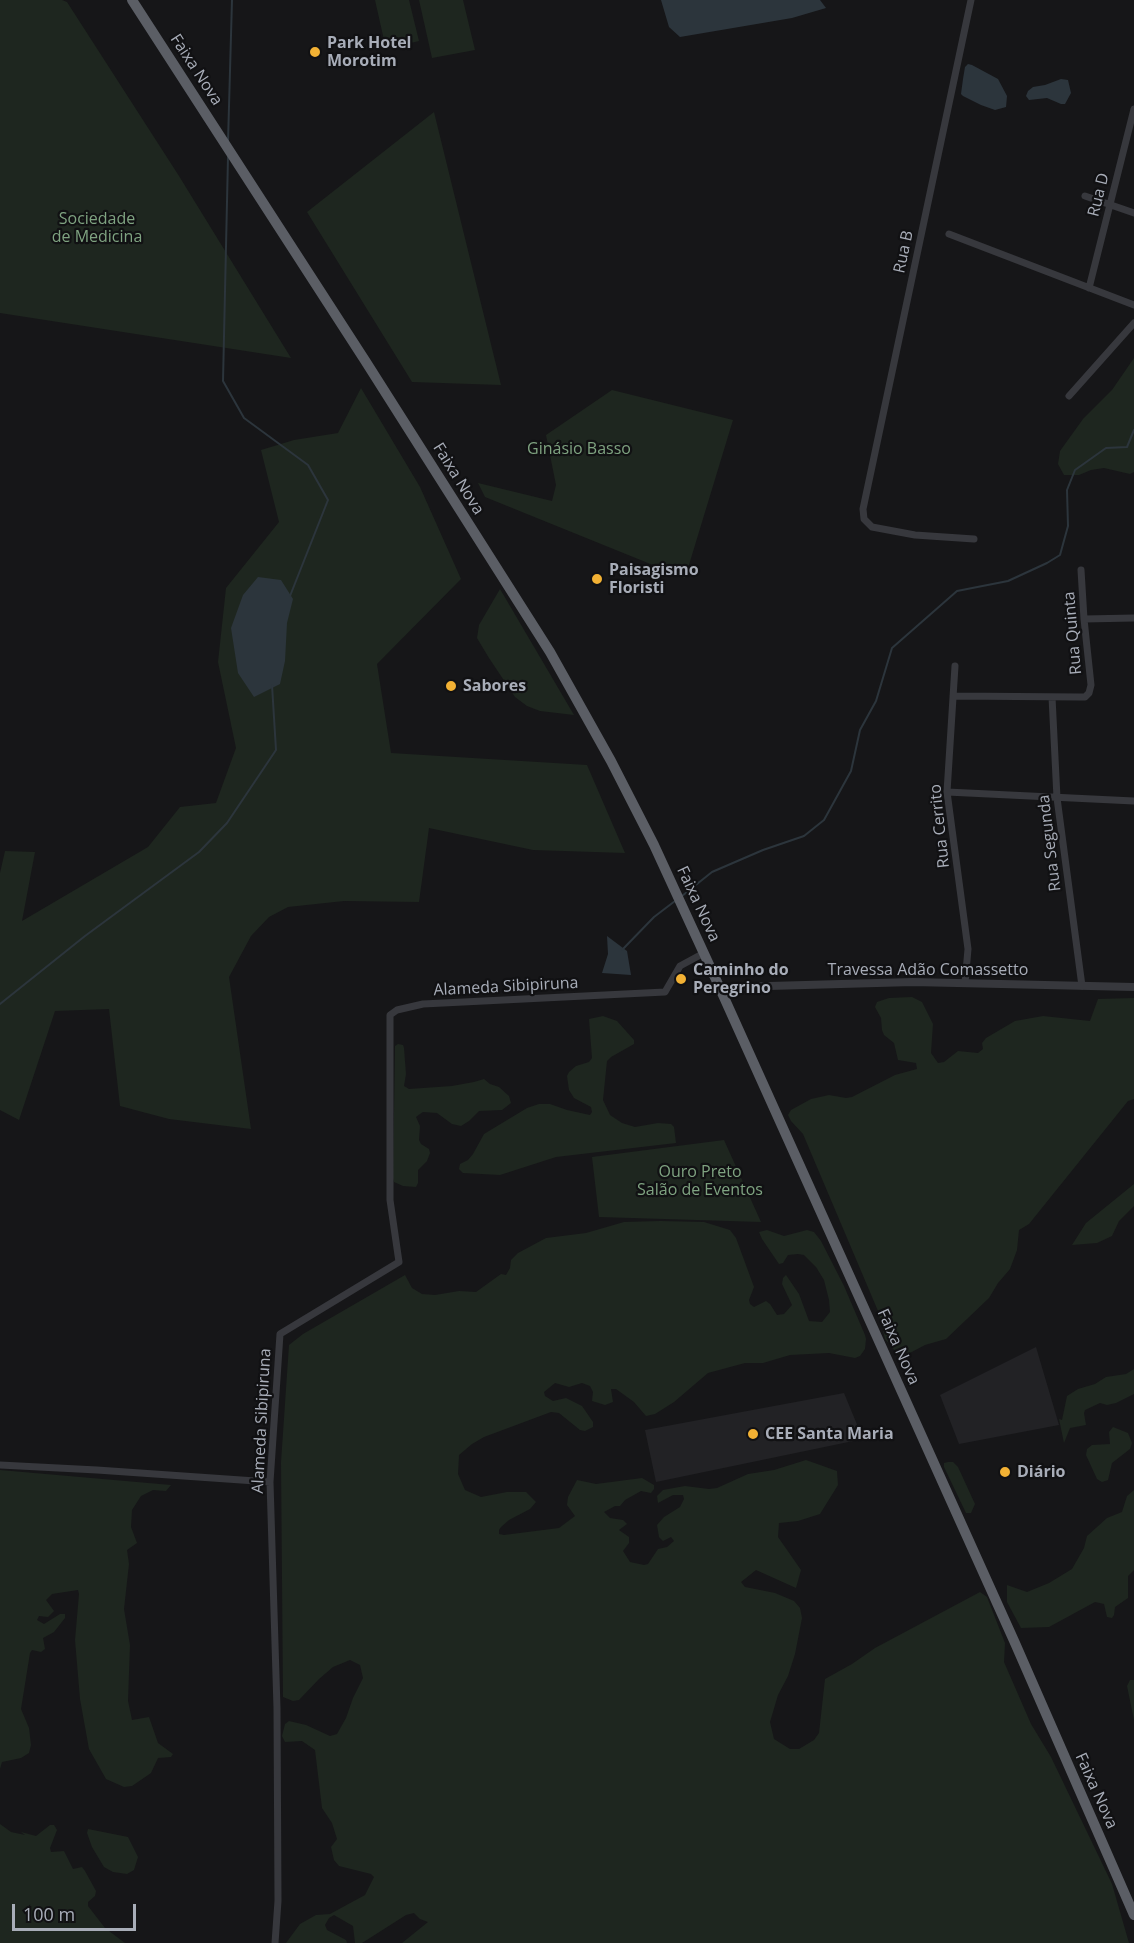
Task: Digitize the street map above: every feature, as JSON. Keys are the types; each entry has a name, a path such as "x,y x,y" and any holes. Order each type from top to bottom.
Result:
{"highway":[{"name":"Faixa Nova","path":"132,0 550,652 643,822 722,991 1134,1913"}],"street":[{"name":"Rua B","path":"971,0 862,509 864,519 872,527 915,534 974,538"},
{"name":"Rua D","path":"1089,288 1134,109"},
{"path":"1085,196 1134,213"},
{"path":"949,234 1134,305"},
{"path":"1069,396 1134,323"},
{"name":"Rua Quinta","path":"1052,697 1085,697 1091,685 1081,570"},
{"path":"1084,619 1134,618"},
{"name":"Rua Cerrito","path":"955,666 947,792 968,949 965,983"},
{"path":"953,696 1052,697"},
{"name":"Rua Segunda","path":"1052,697 1057,798 1082,986"},
{"path":"947,792 1134,801"},
{"name":"Alameda Sibipiruna","path":"275,1943 278,1901 277,1708 270,1482 280,1334 399,1262 390,1200 390,1015 392,1012 423,1004 665,992 680,966 704,953"},
{"name":"Travessa Adão Comassetto","path":"722,991 733,987 913,982 1134,987"},
{"path":"0,1465 270,1482"}],"shaded area":[{"path":"661,0 820,0 826,8 792,18 680,37 669,27"},
{"path":"968,64 998,79 1007,96 1006,107 995,110 961,94 965,67"},
{"path":"1061,79 1068,80 1071,93 1065,104 1047,98 1029,100 1026,96 1033,87"},
{"path":"258,577 281,580 293,599 287,623 285,661 280,684 254,697 238,673 231,628 243,595"},
{"path":"607,936 627,951 631,975 602,973 608,954"},
{"path":"1036,1347 1059,1425 959,1444 940,1395"},
{"name":"CEE Santa Maria","path":"844,1393 863,1439 656,1482 645,1430"}],"green space":[{"name":"Sociedade de Medicina","path":"0,0 62,0 67,2 179,176 291,358 0,313"},
{"path":"375,0 409,0 419,41 386,49"},
{"path":"419,0 463,0 475,50 432,58"},
{"path":"434,112 501,385 412,382 307,212"},
{"path":"1134,358 1134,472 1130,474 1104,468 1079,475 1064,475 1058,464 1060,451 1083,419 1112,390"},
{"path":"361,388 420,487 461,579 377,664 391,753 587,765 625,853 533,850 429,828 419,902 344,901 288,907 269,917 251,936 229,977 251,1129 169,1119 120,1106 109,1009 55,1011 19,1120 0,1110 0,873 5,851 35,852 22,921 148,847 180,807 216,803 236,748 218,662 226,588 279,522 261,450 294,440 338,433"},
{"name":"Ginásio Basso","path":"612,390 733,420 685,578 485,497 478,483 552,501 556,485 546,435"},
{"path":"500,589 574,715 540,711 527,706 515,697 477,638 479,625"},
{"path":"912,997 922,1002 933,1024 931,1053 938,1063 944,1062 958,1051 978,1053 983,1049 982,1043 986,1038 1015,1021 1043,1016 1090,1021 1098,999 1134,998 1134,1099 1128,1101 1029,1224 1019,1230 1017,1250 1010,1269 989,1298 946,1339 899,1356 885,1339 878,1311 803,1134 788,1115 791,1110 811,1099 829,1095 852,1097 895,1075 917,1069 916,1063 898,1060 894,1043 884,1035 881,1018 875,1007 877,1002 889,998"},
{"path":"603,1016 617,1021 634,1040 634,1044 607,1061 603,1100 610,1115 622,1123 635,1127 658,1123 671,1124 674,1127 676,1143 556,1157 500,1175 463,1173 459,1169 460,1164 473,1154 484,1134 527,1108 539,1104 550,1104 590,1115 591,1107 574,1098 569,1090 567,1076 576,1066 589,1062 592,1058 589,1019"},
{"path":"403,1045 404,1048 406,1074 404,1086 409,1089 452,1086 484,1079 499,1087 509,1096 511,1103 502,1110 479,1111 461,1126 452,1124 437,1113 423,1112 416,1117 420,1126 419,1140 429,1149 430,1153 427,1161 418,1170 416,1187 403,1186 394,1182 393,1178 395,1046"},
{"name":"Ouro Preto Salão de Eventos","path":"724,1140 761,1222 599,1217 592,1157"},
{"path":"1134,1184 1134,1206 1119,1221 1112,1236 1097,1243 1072,1245 1086,1223"},
{"path":"624,1222 704,1222 730,1230 736,1238 754,1287 749,1300 750,1304 754,1307 766,1301 777,1315 784,1314 792,1305 782,1284 786,1275 799,1294 809,1321 822,1322 830,1312 829,1300 824,1280 816,1267 804,1255 798,1254 788,1255 783,1263 779,1264 759,1232 767,1230 784,1236 807,1230 814,1232 844,1286 865,1335 865,1349 860,1356 855,1358 829,1353 790,1355 763,1363 745,1363 708,1373 674,1402 655,1414 646,1416 634,1402 616,1389 611,1389 613,1402 605,1405 592,1401 593,1392 590,1386 582,1383 569,1387 555,1383 544,1392 545,1396 553,1401 566,1398 582,1406 593,1422 593,1427 585,1431 580,1430 559,1413 551,1412 484,1437 459,1455 458,1474 465,1490 481,1497 507,1492 526,1492 536,1502 530,1509 501,1527 499,1534 504,1535 559,1528 575,1516 567,1505 568,1497 577,1480 596,1484 642,1478 654,1485 651,1493 641,1491 625,1500 620,1506 604,1512 610,1518 623,1520 627,1524 619,1530 629,1537 629,1543 623,1551 630,1562 644,1565 648,1564 658,1549 667,1547 674,1541 671,1537 663,1541 659,1537 657,1525 664,1517 680,1507 684,1499 683,1495 673,1495 658,1503 657,1496 663,1490 685,1486 717,1488 748,1474 774,1470 806,1460 837,1471 838,1485 820,1514 798,1521 779,1523 778,1537 801,1570 796,1588 756,1570 741,1582 745,1587 775,1593 794,1601 800,1608 802,1618 795,1654 788,1676 778,1695 770,1722 774,1739 790,1749 799,1749 814,1740 819,1733 825,1679 875,1648 980,1592 987,1597 1005,1643 1004,1662 1031,1724 1051,1757 1112,1884 1129,1943 402,1943 428,1922 420,1919 414,1913 406,1915 362,1943 355,1943 353,1926 334,1915 325,1925 327,1930 346,1940 347,1943 286,1943 300,1924 316,1915 330,1914 365,1895 374,1877 371,1874 339,1866 334,1860 331,1847 337,1839 332,1823 322,1808 315,1750 302,1741 285,1742 282,1736 285,1724 289,1721 306,1725 330,1736 337,1734 363,1678 360,1665 350,1660 333,1667 299,1700 293,1701 283,1697 281,1462 289,1345 303,1334 405,1275 412,1288 422,1294 476,1292 501,1274 506,1275 511,1260 518,1253 546,1238 586,1233"},
{"path":"1134,1369 1134,1394 1116,1403 1107,1405 1100,1403 1085,1410 1086,1425 1070,1428 1064,1443 1059,1419 1062,1420 1067,1396 1106,1377 1126,1374"},
{"path":"1113,1427 1128,1433 1132,1443 1130,1449 1112,1463 1108,1480 1102,1482 1097,1479 1086,1455 1087,1449 1092,1445 1110,1444 1109,1432"},
{"path":"953,1462 958,1467 975,1504 971,1513 966,1513 944,1467 944,1463"},
{"path":"0,1470 171,1485 166,1491 153,1490 141,1496 132,1510 131,1527 137,1543 127,1550 129,1564 124,1609 130,1645 128,1701 132,1720 149,1717 158,1743 173,1754 171,1757 158,1758 151,1773 132,1786 124,1787 106,1779 89,1749 80,1699 75,1640 78,1590 52,1594 46,1600 54,1611 48,1617 39,1616 37,1620 44,1624 60,1614 65,1614 65,1618 54,1632 43,1638 45,1649 41,1652 32,1650 30,1653 21,1709 29,1728 31,1745 29,1753 21,1758 2,1762 0,1769"},
{"path":"1134,1490 1134,1570 1128,1576 1128,1598 1115,1607 1112,1618 1107,1617 1104,1604 1095,1602 1049,1627 1021,1628 1007,1602 1007,1585 1027,1592 1049,1583 1072,1569 1084,1548 1087,1536 1107,1518 1122,1512 1127,1496"},
{"path":"1130,1680 1134,1680 1134,1720 1127,1686"},
{"path":"0,1824 11,1832 36,1836 50,1825 54,1825 57,1830 50,1848 51,1852 64,1851 73,1869 82,1867 96,1891 95,1896 88,1902 88,1906 105,1928 125,1943 0,1943"},
{"path":"88,1829 128,1837 138,1857 134,1870 127,1874 113,1872 104,1867 92,1847 87,1833"}],"waterway":[{"path":"228,142 232,0"},
{"path":"228,157 223,381 244,418 308,465 328,500 290,596"},
{"path":"682,896 712,872 763,850 804,836 824,820 851,771 860,730 876,701 892,648 957,591 1008,581 1060,555 1068,526 1067,490 1075,470 1106,448 1127,447 1134,430"},
{"path":"0,1004 85,936 199,852 227,823 276,750 272,685"},
{"path":"622,950 654,917 675,901"}],"place":[{"name":"Park Hotel Morotim","path":"315,52"},
{"name":"Paisagismo Floristi","path":"597,579"},
{"name":"Sabores","path":"451,686"},
{"name":"Caminho do Peregrino","path":"681,979"},
{"name":"CEE Santa Maria","path":"753,1434"},
{"name":"Diário","path":"1005,1472"}]}
